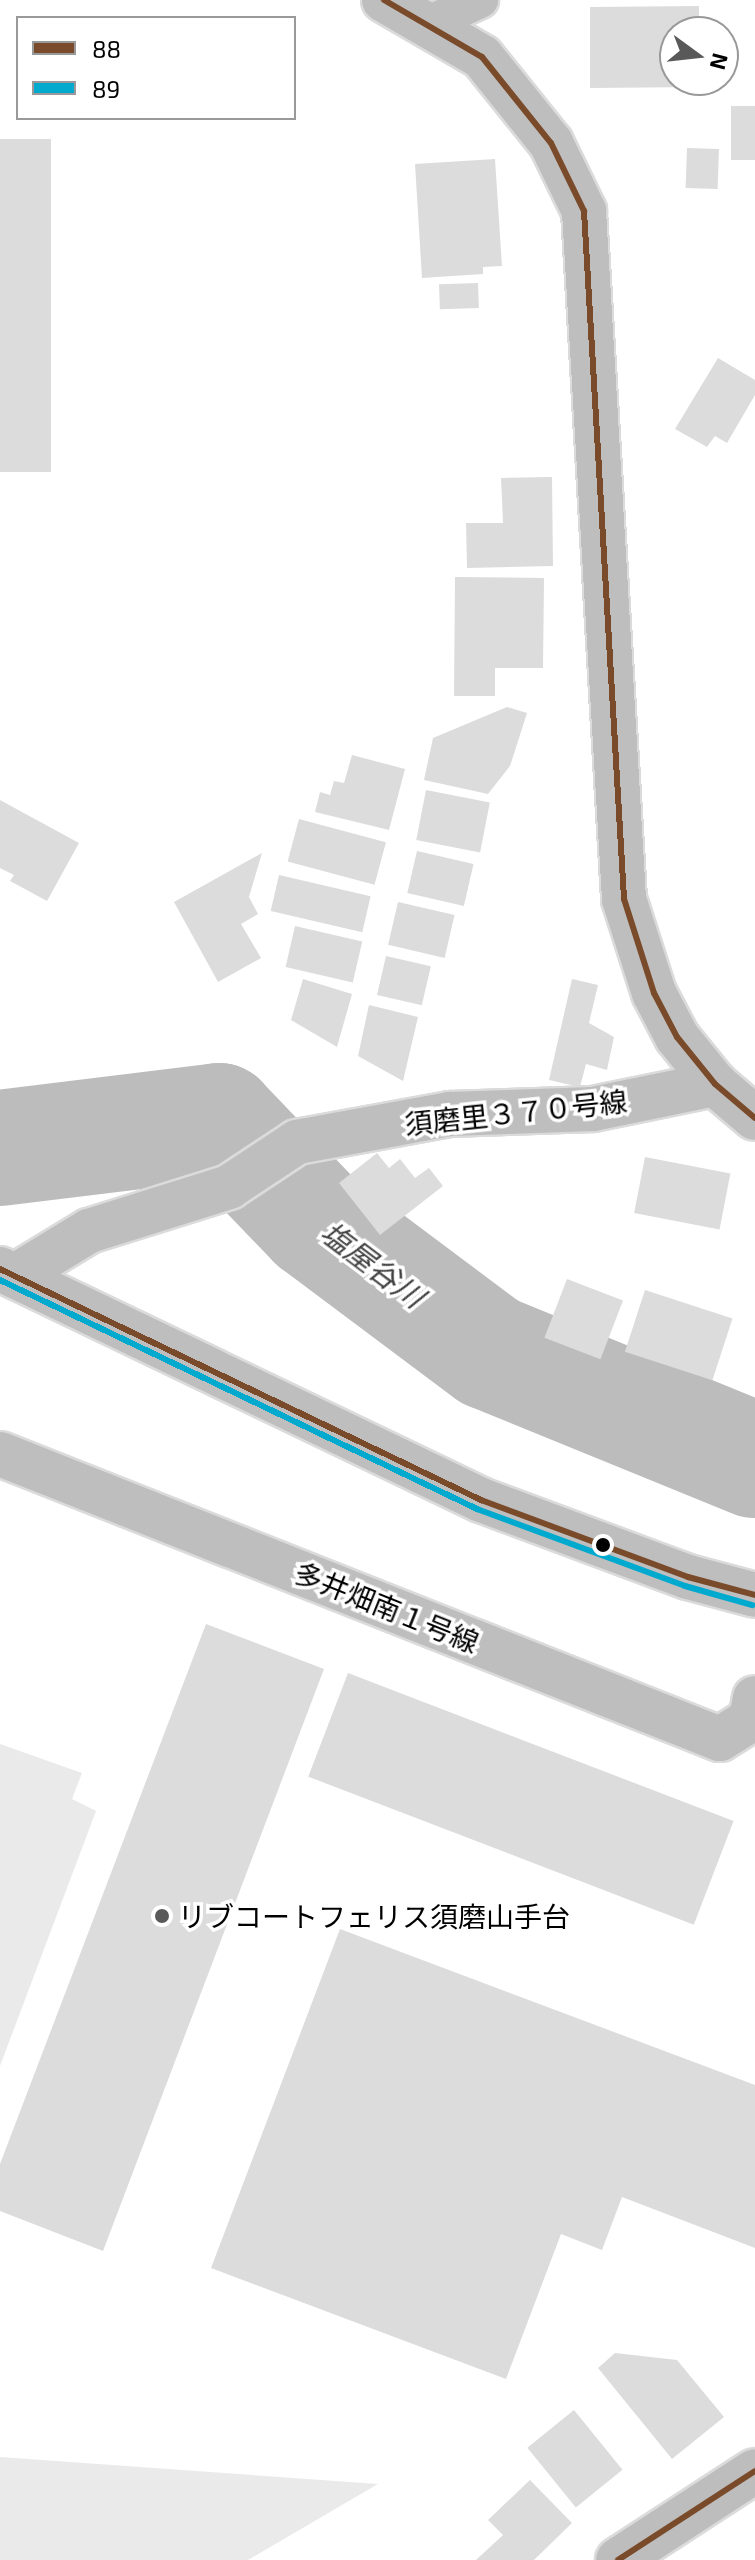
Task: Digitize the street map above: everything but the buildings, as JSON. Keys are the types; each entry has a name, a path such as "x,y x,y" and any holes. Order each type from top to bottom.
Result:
{"main road":[{"path":"618,2560 755,2471"}],"street":[{"path":"384,0 482,57 551,143 584,211 624,899 654,993 677,1037 715,1084 755,1118"},
{"name":"須磨里３７０号線","path":"7,1273 89,1231 229,1187 297,1142 450,1114 593,1109 715,1084"},
{"path":"7,1273 481,1500 688,1577 755,1595"},
{"name":"多井畑南１号線","path":"0,1454 720,1739 751,1720 755,1698"}],"lane":[{"path":"424,26 480,0"}],"shaded area":[{"path":"0,1744 82,1773 72,1799 96,1811 0,2066"},
{"path":"0,2457 378,2484 248,2560 0,2560"}],"waterway":[{"name":"塩屋谷川","path":"0,1148 219,1121 316,1222 490,1352 755,1460"}],"transit line":[{"name":"88","path":"384,0 482,57 551,143 584,211 624,899 654,993 677,1037 715,1084 755,1118"},
{"name":"88","path":"0,1269 481,1500 688,1577 755,1595"},
{"name":"89","path":"0,1280 477,1509 685,1586 752,1605"},
{"name":"88","path":"618,2560 755,2471"}],"place":[{"name":"リブコートフェリス須磨山手台","path":"162,1916"}]}
